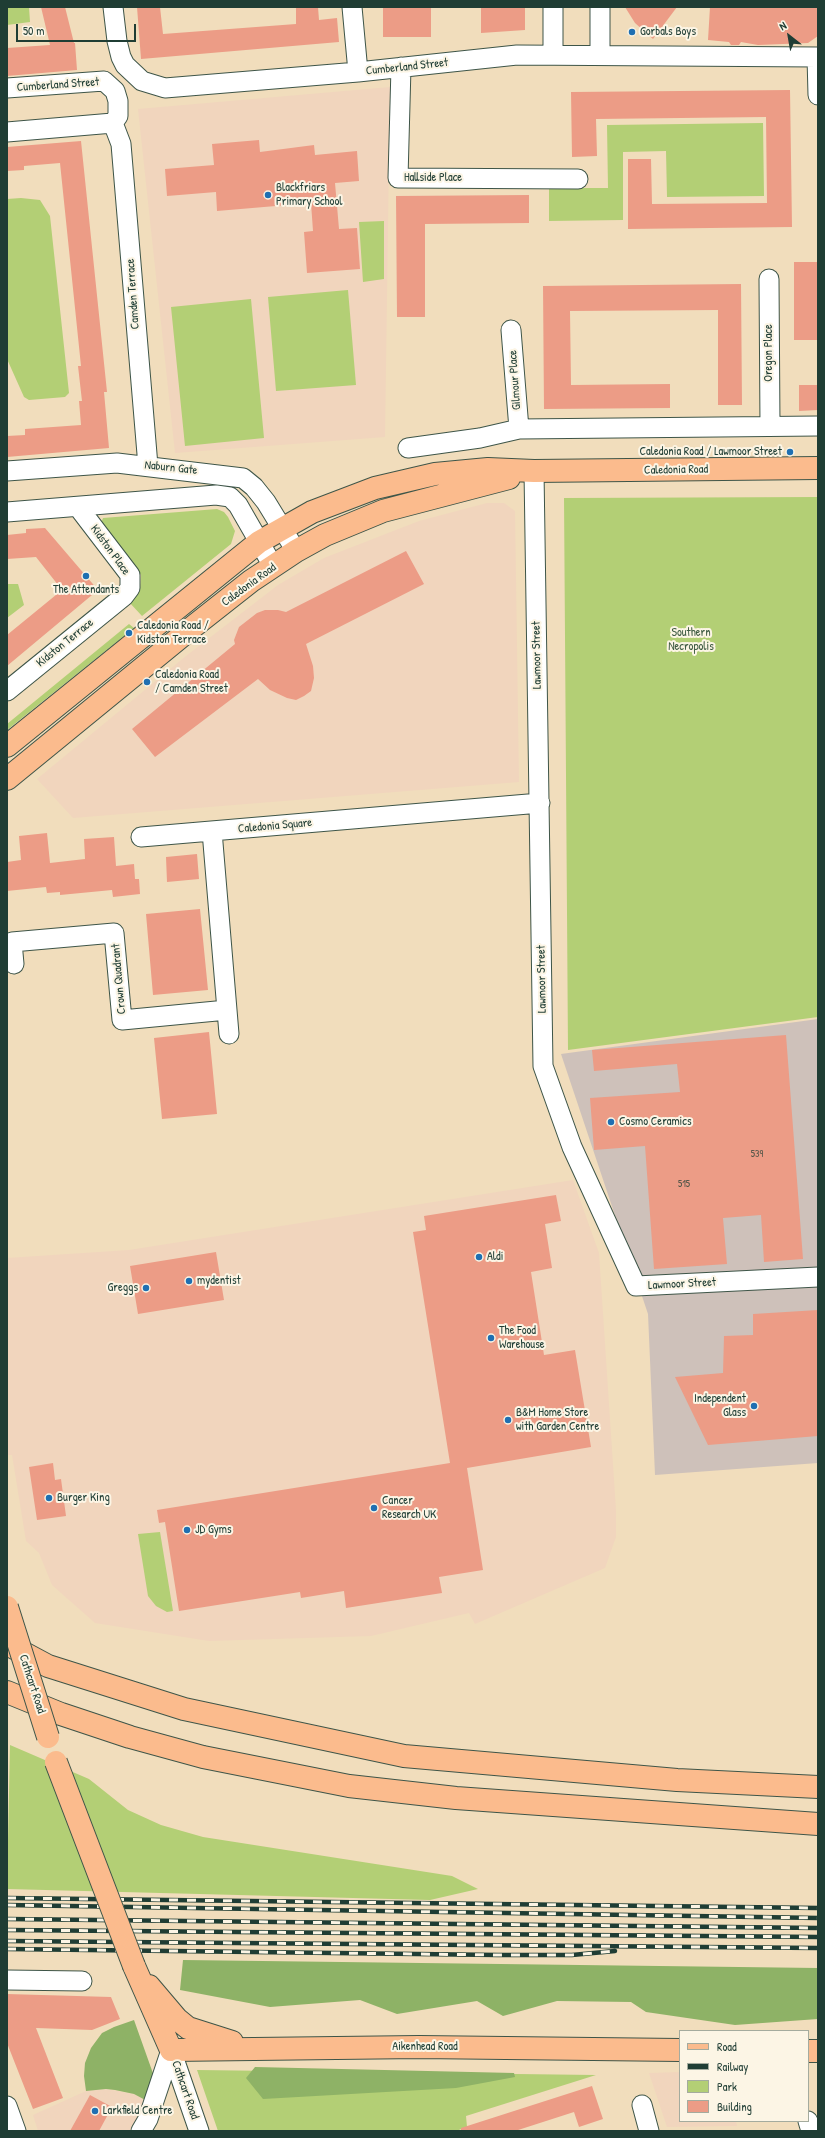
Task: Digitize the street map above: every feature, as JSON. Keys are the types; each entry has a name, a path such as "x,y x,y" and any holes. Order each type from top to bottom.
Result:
{"main road":[{"name":"Caledonia Road","path":"7,746 259,542 312,512 375,488 435,474 488,468 534,471 818,468"},
{"name":"Caledonia Road","path":"7,779 194,626 273,566 296,551 325,535 384,511 534,471"},
{"name":"Cathcart Road","path":"7,1607 56,1762 134,1966"},
{"path":"7,1644 48,1666 184,1709 404,1756 677,1780 818,1787"},
{"path":"7,1692 61,1714 144,1741 203,1757 349,1786 456,1798 818,1824"},
{"path":"134,1966 162,2002 188,2028 200,2033 258,2049"},
{"path":"134,1966 171,2050"},
{"name":"Aikenhead Road","path":"171,2050 426,2047 679,2050"}],"street":[{"path":"113,7 121,57 132,73"},
{"path":"352,7 358,72"},
{"path":"553,7 553,55"},
{"path":"600,7 600,55"},
{"name":"Cumberland Street","path":"7,88 92,81 104,81 109,86 132,73 142,81 164,88 358,72 517,55 818,57"},
{"path":"818,57 818,95"},
{"name":"Hallside Place","path":"401,67 398,178 578,179"},
{"path":"7,132 113,123 118,116 118,101 114,91 109,86"},
{"name":"Camden Terrace","path":"113,123 121,144 148,466"},
{"name":"Oregon Place","path":"769,279 770,426"},
{"name":"Gilmour Place","path":"511,330 519,429"},
{"path":"408,448 480,438 519,429 818,426"},
{"name":"Naburn Gate","path":"7,471 117,463 243,478 254,487 296,551"},
{"name":"Lawmoor Street","path":"534,471 543,1066 572,1147 636,1286 818,1278"},
{"path":"7,512 216,495 230,497 238,505 273,566"},
{"name":"Kidston Place","path":"78,507 130,576 130,588 124,596"},
{"name":"Kidston Terrace","path":"7,691 124,596"},
{"name":"Caledonia Square","path":"141,837 540,803"},
{"path":"212,831 230,1034"},
{"name":"Crown Quadrant","path":"14,964 12,942 114,933 122,1020 227,1010"},
{"path":"7,1980 82,1981"},
{"path":"141,2131 148,2119 171,2050"},
{"name":"Cathcart Road","path":"171,2050 199,2131"},
{"path":"642,2105 648,2131"},
{"path":"7,2106 16,2131"}],"shaded area":[{"name":"Blackfriars Primary School","path":"390,87 385,437 175,453 138,109"},
{"path":"487,503 504,503 515,511 519,782 73,818 37,779 186,656 278,585 324,558 419,521"},
{"path":"818,1019 818,1463 655,1475 648,1314 561,1054"},
{"path":"573,1180 599,1253 616,1510 616,1537 605,1568 475,1624 469,1613 371,1636 209,1641 95,1623 52,1585 39,1553 26,1541 12,1455 7,1455 7,1258 129,1250"},
{"path":"679,2072 679,2122 736,2122 737,2126 667,2127 649,2073"},
{"path":"106,2089 134,2094 149,2102 129,2131 38,2131 33,2115 86,2091"}],"green space":[{"path":"7,7 29,7 30,22 7,25"},
{"path":"763,123 764,196 667,197 666,151 623,152 623,220 549,221 549,188 608,188 607,125"},
{"path":"21,198 40,200 50,216 69,393 65,397 29,400 24,397 7,359 7,199"},
{"path":"384,221 384,279 363,282 359,222"},
{"path":"348,290 356,385 276,391 268,297"},
{"path":"251,299 264,438 185,446 171,307"},
{"name":"Southern Necropolis","path":"818,497 818,1017 568,1050 564,498"},
{"path":"217,509 224,512 235,531 231,544 142,616 129,602 140,590 141,575 100,526 103,518"},
{"path":"7,584 18,584 24,605 7,618"},
{"path":"129,624 134,628 7,730 7,724"},
{"path":"160,1532 173,1611 167,1612 156,1606 148,1596 138,1534"},
{"path":"10,1745 89,1779 128,1810 161,1825 203,1837 452,1876 478,1889 430,1900 7,1889"},
{"path":"183,1960 818,1968 818,2019 735,2025 646,2012 631,2002 557,2001 503,2016 477,2001 397,2014 360,2000 270,2007 180,1990"},
{"path":"134,2020 155,2079 149,2102 134,2094 115,2090 106,2089 86,2091 84,2076 85,2063 91,2048 102,2033"},
{"path":"255,2067 514,2073 515,2077 456,2088 263,2099 246,2078"},
{"path":"197,2070 596,2075 466,2116 467,2127 456,2131 218,2131"}],"building":[{"path":"41,7 65,7 75,43 77,70 7,76 7,48 50,45"},
{"path":"137,7 160,7 163,34 296,24 296,7 318,7 319,20 337,18 339,42 141,59"},
{"path":"383,7 431,7 431,37 383,37"},
{"path":"481,7 525,7 525,30 481,33"},
{"path":"625,7 677,7 653,39 635,23"},
{"path":"710,7 818,7 818,36 808,43 758,45 741,42 739,45 731,45 729,42 708,40"},
{"path":"790,90 792,227 628,229 628,159 651,159 652,204 767,203 766,117 596,119 597,156 572,157 571,92"},
{"path":"259,140 260,152 314,145 315,155 357,151 359,181 335,183 339,229 357,228 360,269 307,273 304,232 313,231 311,203 217,211 216,192 167,196 165,169 214,165 212,144"},
{"path":"81,141 107,392 104,392 109,448 7,457 7,436 25,435 25,429 81,425 79,401 82,401 78,366 81,366 60,163 24,166 24,170 7,171 7,147"},
{"path":"529,195 529,223 425,224 425,317 397,317 396,196"},
{"path":"794,262 818,262 818,340 794,340"},
{"path":"741,284 742,405 718,405 718,310 570,311 571,385 670,384 670,408 544,409 543,286"},
{"path":"799,385 818,385 818,410 799,411"},
{"path":"45,528 98,590 7,666 7,635 62,590 36,557 7,559 7,535 26,533 26,529"},
{"path":"406,551 424,584 306,644 313,666 314,678 311,691 304,696 296,700 287,698 270,690 258,679 155,757 132,729 235,644 234,640 239,627 257,613 265,610 278,610 286,612"},
{"path":"47,833 50,863 85,859 84,839 114,837 116,866 134,864 135,879 139,879 140,894 113,897 112,890 60,895 60,892 47,893 46,887 7,891 7,862 21,860 19,836"},
{"path":"197,854 199,879 167,882 166,857"},
{"path":"200,909 208,990 153,995 146,914"},
{"path":"209,1032 217,1114 162,1119 154,1038"},
{"path":"786,1035 803,1259 764,1262 761,1215 723,1218 727,1264 654,1269 645,1146 594,1150 590,1098 680,1092 677,1064 594,1071 592,1050"},
{"path":"556,1195 561,1221 545,1224 552,1268 531,1272 544,1355 575,1350 591,1447 467,1468 483,1570 439,1577 442,1593 346,1608 344,1591 301,1598 300,1592 179,1611 165,1522 159,1523 157,1510 450,1463 413,1232 426,1230 424,1216"},
{"path":"216,1252 224,1300 138,1314 130,1266"},
{"name":"Independent Glass","path":"818,1310 818,1436 708,1445 675,1377 723,1373 724,1336 753,1335 753,1314"},
{"name":"Burger King","path":"53,1463 55,1480 61,1479 66,1516 37,1520 29,1467"},
{"path":"7,1994 111,1997 120,2019 92,2030 36,2028 63,2098 33,2109 7,2043"},
{"path":"592,2086 603,2119 579,2127 574,2112 515,2131 461,2131 461,2128"},
{"name":"Larkfield Centre","path":"90,2095 112,2107 99,2131 70,2131"}],"railway":[{"path":"7,1898 818,1908"},
{"path":"7,1905 818,1918"},
{"path":"7,1919 818,1928"},
{"path":"7,1930 818,1937"},
{"path":"7,1941 818,1948"},
{"path":"7,1949 498,1955 572,1955 615,1951"}],"place":[{"name":"Gorbals Boys","path":"632,32"},
{"name":"Blackfriars Primary School","path":"268,195"},
{"name":"Caledonia Road / Lawmoor Street","path":"790,452"},
{"name":"The Attendants","path":"86,576"},
{"name":"Caledonia Road / Kidston Terrace","path":"129,633"},
{"name":"Caledonia Road / Camden Street","path":"147,682"},
{"name":"Cosmo Ceramics","path":"611,1122"},
{"name":"Aldi","path":"479,1257"},
{"name":"mydentist","path":"189,1281"},
{"name":"Greggs","path":"146,1288"},
{"name":"The Food Warehouse","path":"491,1338"},
{"name":"Independent Glass","path":"754,1406"},
{"name":"B&M Home Store with Garden Centre","path":"508,1420"},
{"name":"Burger King","path":"49,1498"},
{"name":"Cancer Research UK","path":"374,1508"},
{"name":"JD Gyms","path":"187,1530"},
{"name":"Larkfield Centre","path":"95,2111"}]}
